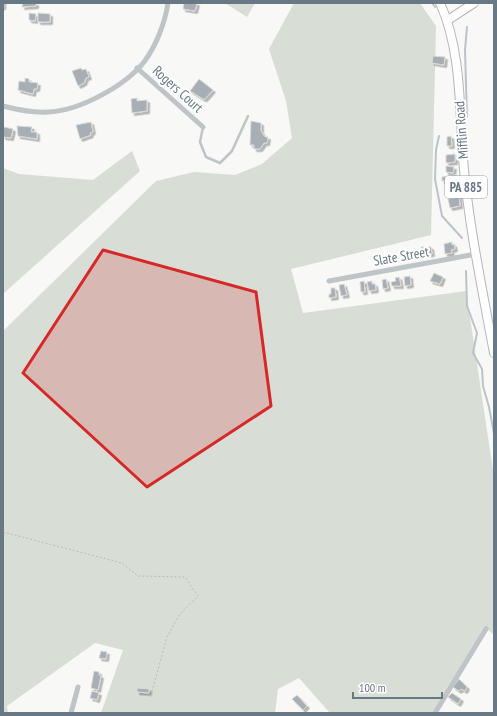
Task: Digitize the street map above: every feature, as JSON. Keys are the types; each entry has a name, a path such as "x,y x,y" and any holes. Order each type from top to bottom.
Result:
{"main road":[{"name":"Mifflin Road","path":"440,3 448,20 454,46 464,172 476,254 494,353"},
{"path":"448,20 474,3"}],"street":[{"path":"3,106 20,111 49,112 70,108 89,101 124,82 144,62 158,38 168,3"},
{"name":"Rogers Court","path":"137,68 203,127"},
{"name":"Slate Street","path":"329,281 476,254"},
{"path":"435,713 486,629"},
{"path":"70,713 78,687"}],"lane":[{"path":"203,127 200,142 206,157 220,163 232,151 248,116"}],"path":[{"path":"3,532 122,563 138,576 185,577 198,596 180,614 167,637 151,695"}],"highlighted area":[{"path":"103,250 256,292 271,406 147,487 23,373"}],"shaded area":[{"path":"225,3 255,3 247,17"},
{"path":"294,3 420,3 436,26 431,235 291,269 303,313 466,291 494,477 494,635 487,629 435,713 330,713 299,678 278,689 275,713 101,713 123,650 95,643 7,706 8,713 3,713 3,331 156,181 194,172 235,175 262,164 292,138 286,101 269,49"},
{"path":"132,151 140,171 3,294 3,168 19,174 93,180"}],"building":[{"path":"23,3 36,3 36,6 22,7"},
{"path":"184,3 197,3 195,11 183,9"},
{"path":"29,13 36,14 35,21 29,20"},
{"path":"38,13 50,14 50,22 38,22"},
{"path":"433,56 445,57 444,65 432,63"},
{"path":"81,68 82,70 86,69 89,77 86,78 84,83 78,86 72,71"},
{"path":"25,78 29,79 29,82 38,83 37,89 34,89 33,94 18,90 19,81 25,82"},
{"path":"199,79 213,90 205,99 190,91"},
{"path":"137,98 137,101 147,100 147,111 132,113 131,99"},
{"path":"251,121 261,123 261,131 265,137 268,137 267,143 264,143 260,149 254,149 254,145 250,145"},
{"path":"91,122 93,132 90,133 91,135 80,139 76,125"},
{"path":"3,125 4,127 13,129 11,138 3,137"},
{"path":"17,126 32,127 31,132 37,132 37,139 18,136"},
{"path":"451,136 452,146 447,146 447,137"},
{"path":"455,154 455,162 446,163 446,155"},
{"path":"446,166 454,167 453,173 446,172"},
{"path":"456,175 457,179 442,181 442,177"},
{"path":"456,183 457,187 446,189 445,185"},
{"path":"459,191 460,196 449,197 449,192"},
{"path":"459,197 460,206 450,208 448,199"},
{"path":"452,242 455,249 451,250 452,253 445,254 444,244"},
{"path":"421,247 431,247 432,254 422,255"},
{"path":"434,273 443,277 440,284 430,281"},
{"path":"410,276 411,285 405,286 404,277"},
{"path":"399,277 401,286 392,286 391,282 396,281 395,278"},
{"path":"386,279 388,288 383,289 382,280"},
{"path":"364,281 365,292 361,292 360,282"},
{"path":"372,281 372,284 375,284 376,290 369,291 367,282"},
{"path":"344,284 347,295 341,296 339,285"},
{"path":"331,288 335,288 336,297 329,298"},
{"path":"101,651 107,652 106,659 99,658"},
{"path":"94,671 99,672 99,675 101,676 98,690 91,688"},
{"path":"459,679 467,687 465,691 461,689 459,691 453,687"},
{"path":"137,688 149,689 149,693 137,692"},
{"path":"92,691 99,693 97,700 90,698"},
{"path":"452,693 461,699 458,704 448,697"},
{"path":"297,695 307,706 303,710 292,699"}],"waterway":[{"path":"432,3 435,7"},
{"path":"467,27 465,50 467,117"},
{"path":"439,136 436,150 435,179 442,216 462,238"},
{"path":"466,271 467,306 477,333 473,353 482,369 483,386 494,434"}]}
